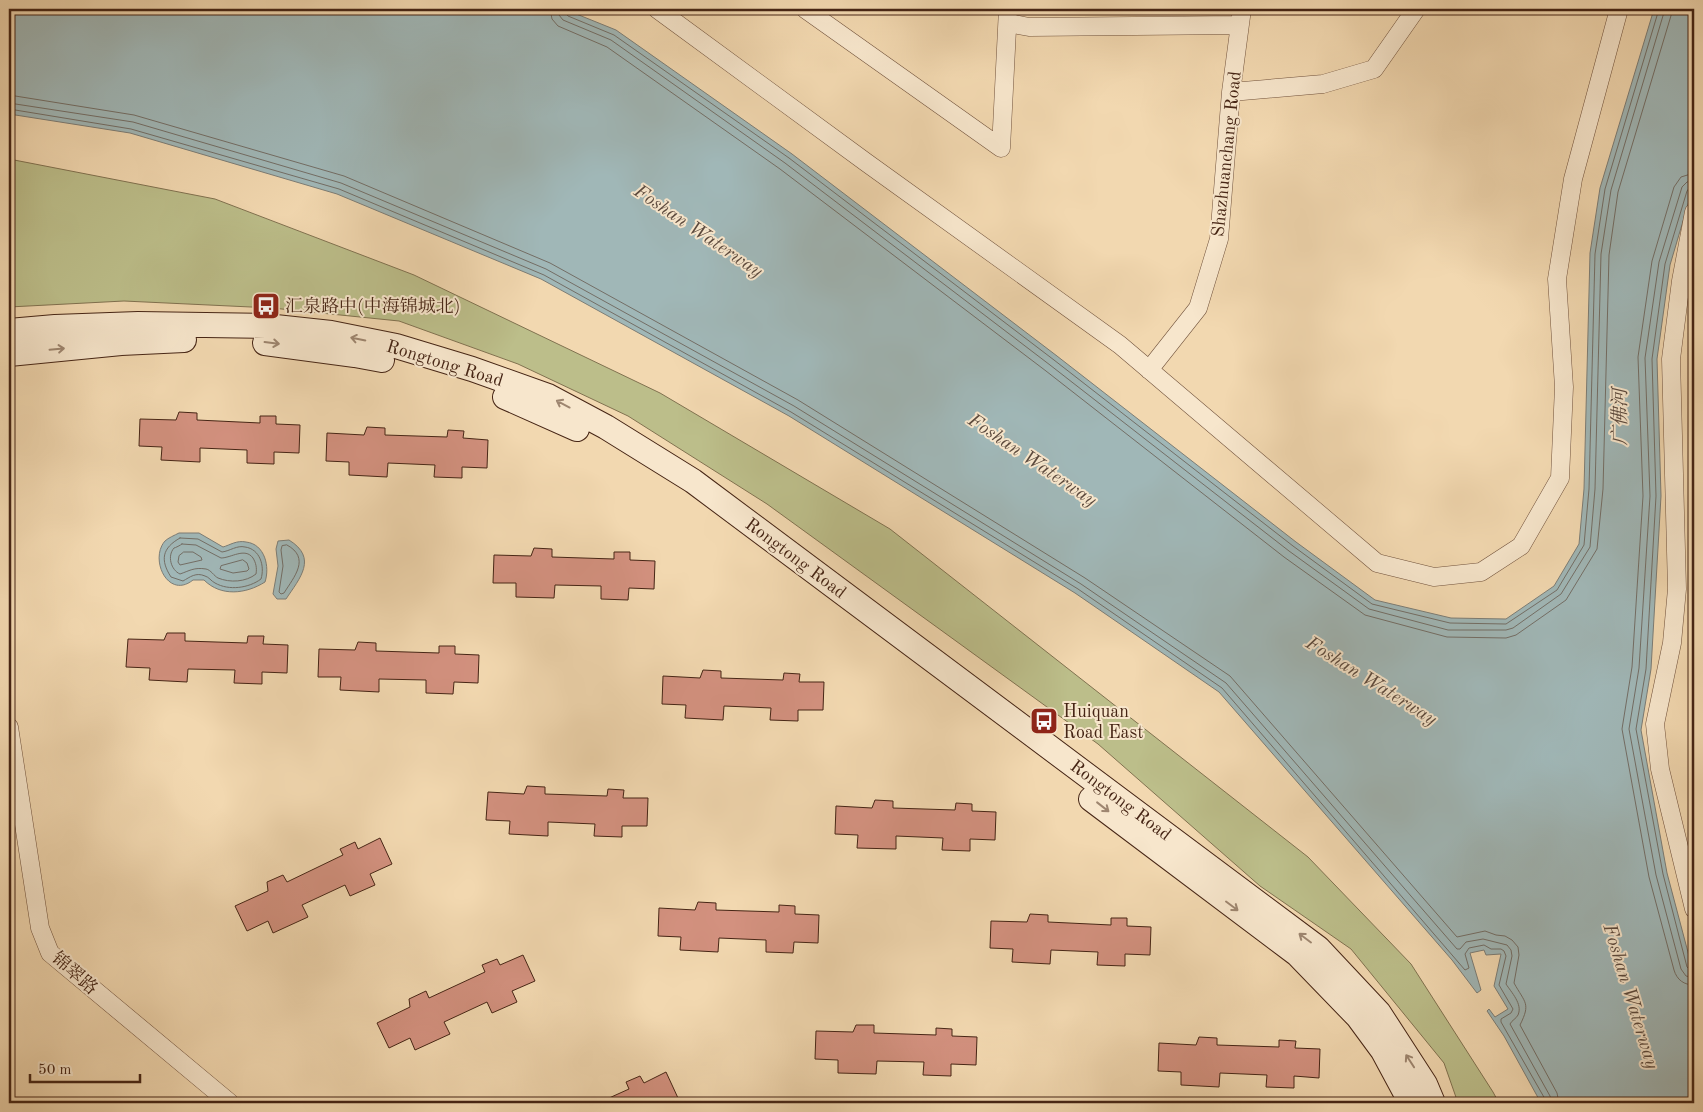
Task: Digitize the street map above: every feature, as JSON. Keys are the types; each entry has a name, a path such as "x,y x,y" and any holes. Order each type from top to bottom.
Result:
{"main road":[{"name":"Rongtong Road","path":"9,331 55,327 138,324 266,326 331,333 396,346 472,369 548,396 606,427 693,481 1318,948 1379,1013 1425,1084 1433,1103"},
{"name":"Rongtong Road","path":"9,354 121,343 190,340 247,340 346,354 397,363 486,389 525,404 603,442 685,493 730,526 1297,954 1358,1017 1383,1051 1411,1103"}],"street":[{"path":"656,9 1120,345 1377,563 1434,577 1481,572 1521,546 1560,478 1564,387 1557,279 1573,179 1619,9"},
{"path":"805,9 1001,148 1008,16 1029,27 1241,17"},
{"path":"1231,92 1323,84 1374,69 1416,9"},
{"name":"Shazhuanchang Road","path":"1149,370 1198,308 1219,239 1231,92 1241,17"},
{"path":"1694,212 1689,261 1680,281 1671,358 1677,589 1672,643 1655,724 1660,769 1694,909"},
{"name":"锦翠路","path":"9,727 40,928 50,953 230,1103"}],"green space":[{"path":"9,159 215,199 414,275 660,393 890,529 1308,857 1411,964 1499,1103 1458,1103 1444,1063 1351,949 1260,886 1098,744 767,504 628,416 518,364 399,321 272,308 124,301 9,307"}],"water":[{"path":"9,9 564,9 616,30 792,154 1057,356 1296,542 1375,600 1451,618 1506,619 1554,586 1579,544 1584,489 1590,253 1600,188 1654,9 1694,9 1694,184 1670,265 1657,359 1661,496 1651,669 1641,730 1667,873 1694,975 1694,1103 1541,1103 1504,1036 1487,1011 1489,1009 1495,1017 1508,1009 1494,986 1501,954 1486,955 1484,950 1470,953 1481,990 1477,993 1452,960 1219,692 1075,593 789,416 541,279 337,194 130,133 9,114"},
{"path":"179,533 199,533 223,547 234,543 246,542 258,547 266,563 265,582 250,589 234,592 218,589 204,580 193,580 184,585 176,585 164,575 160,567 159,558 165,541"},
{"path":"289,540 303,554 304,568 286,599 277,599 273,594 278,566 276,549 278,541"}],"building":[{"path":"179,412 197,413 197,420 260,423 260,416 276,416 276,424 300,425 299,453 274,452 274,464 247,463 247,450 200,448 200,462 161,460 162,447 139,446 140,419 176,420"},
{"path":"367,427 385,428 385,435 447,437 448,430 464,431 463,438 488,440 487,468 462,467 462,478 434,477 435,465 388,463 387,477 349,475 349,462 326,461 327,433 364,435"},
{"path":"534,548 552,549 552,557 614,559 614,552 630,552 630,560 655,561 654,589 629,588 628,600 601,599 601,586 555,585 554,598 516,597 516,583 493,583 494,555 531,556"},
{"path":"167,633 185,633 185,641 247,643 248,636 264,636 263,644 288,645 287,673 262,672 262,684 234,683 235,670 188,669 187,682 149,680 150,668 126,667 128,639 164,640"},
{"path":"358,642 376,643 376,651 439,653 439,646 455,646 455,654 479,655 478,683 454,682 453,694 426,693 426,680 379,679 379,692 340,690 341,677 318,677 319,649 355,650"},
{"path":"703,670 721,671 721,678 783,680 784,673 800,674 799,682 824,682 823,710 798,710 798,721 770,720 771,708 724,706 723,720 685,718 686,705 662,704 663,676 700,678"},
{"path":"527,786 545,787 545,794 607,796 608,789 624,790 623,798 648,798 647,826 622,826 622,837 594,836 595,824 548,822 548,836 509,834 510,821 486,820 488,792 524,794"},
{"path":"875,800 893,801 893,808 955,810 956,803 972,804 972,811 996,812 995,840 970,839 970,851 942,850 943,838 896,836 896,849 857,848 858,835 835,834 836,806 872,808"},
{"path":"380,838 392,864 370,874 375,885 350,896 345,885 302,905 308,917 273,933 268,921 247,931 235,906 268,891 267,882 283,875 287,882 343,855 340,849 355,842 358,849"},
{"path":"698,902 716,903 716,910 779,912 779,905 795,906 795,914 819,915 818,943 794,942 793,953 766,952 766,940 719,938 718,952 680,950 681,937 658,936 659,908 695,910"},
{"path":"1030,914 1048,915 1048,922 1111,925 1111,918 1127,918 1127,926 1151,927 1150,955 1125,954 1125,966 1097,965 1098,952 1051,950 1050,964 1012,962 1013,949 990,948 991,921 1027,922"},
{"path":"523,955 535,981 512,991 517,1002 492,1013 487,1002 444,1022 450,1034 415,1050 410,1038 389,1048 377,1023 410,1007 409,999 426,991 429,998 485,972 482,965 497,959 500,965"},
{"path":"856,1025 874,1025 874,1033 936,1035 936,1028 952,1029 952,1036 977,1037 976,1065 951,1064 951,1076 923,1075 924,1062 877,1061 876,1074 838,1073 838,1060 815,1059 816,1031 853,1032"},
{"path":"1199,1037 1217,1038 1217,1045 1279,1047 1279,1040 1296,1041 1295,1048 1320,1049 1319,1078 1294,1076 1294,1088 1266,1087 1267,1075 1220,1073 1219,1087 1181,1085 1181,1072 1158,1071 1159,1043 1196,1045"},
{"path":"666,1072 678,1098 666,1103 598,1103 629,1089 626,1082 640,1076 644,1083"}],"place":[{"name":"汇泉路中(中海锦城北)","path":"266,306"},
{"name":"Huiquan Road East","path":"1044,721"}],"water label":[{"name":"Foshan Waterway","path":"699,230"},
{"name":"广佛河","path":"1619,417"},
{"name":"Foshan Waterway","path":"1033,459"},
{"name":"Foshan Waterway","path":"1372,680"},
{"name":"Foshan Waterway","path":"1632,996"}]}
